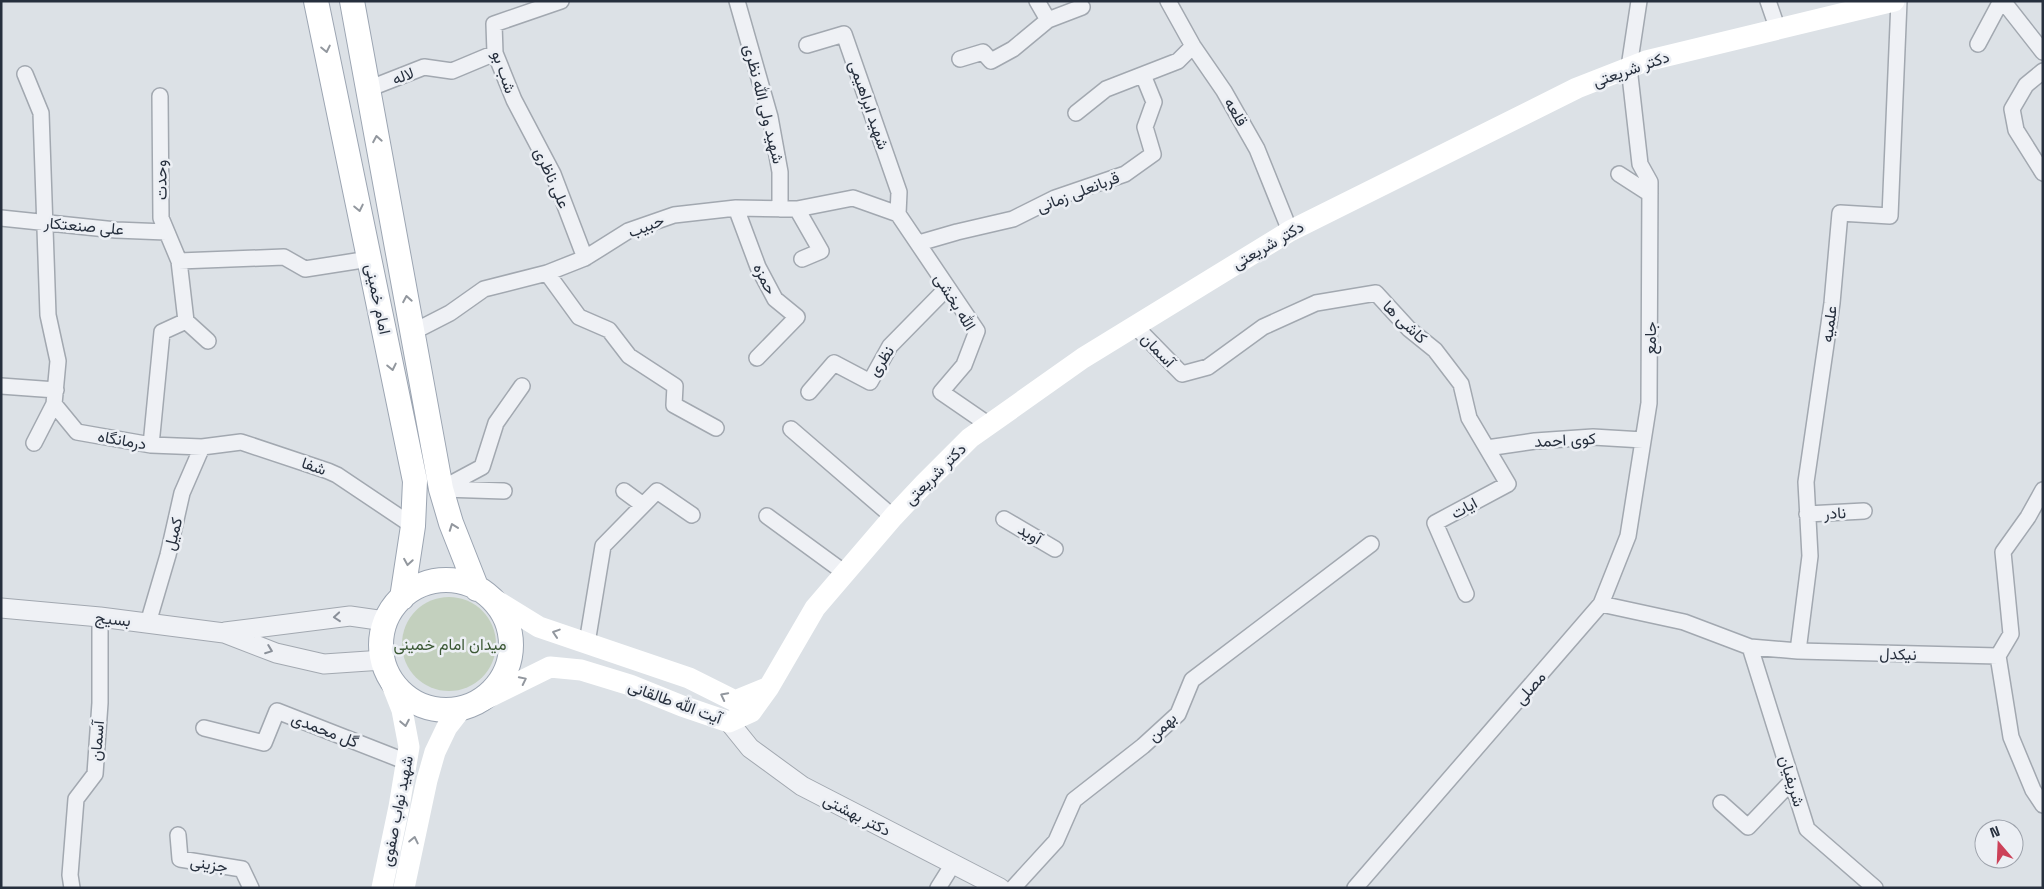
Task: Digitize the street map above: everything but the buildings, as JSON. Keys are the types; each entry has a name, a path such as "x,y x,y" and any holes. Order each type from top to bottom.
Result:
{"main road":[{"name":"امام خمینی","path":"316,1 415,481 413,526 402,598"},
{"name":"امام خمینی","path":"352,1 441,489 451,523 482,592"},
{"name":"دکتر شریعتی","path":"769,687 815,608 893,517 970,438 1083,358 1290,231 1577,88 1629,67 1646,61 1778,30 1864,5 1894,1"},
{"path":"450,580 470,584 482,592 502,610 510,629 512,650 507,671 496,688 470,706 441,711 420,705 402,694 386,668 381,640 385,621 396,603 411,590 430,582 450,580"},
{"name":"آیت الله طالقانی","path":"482,592 539,627 690,678 735,701 769,687"},
{"name":"آیت الله طالقانی","path":"470,706 550,667 581,670 630,685 729,722 751,712 769,687"},
{"name":"شهید نواب صفوی","path":"382,888 400,807 410,747 402,710 386,668"},
{"name":"شهید نواب صفوی","path":"404,888 427,780 435,752 447,727 470,706"}],"street":[{"name":"شب بو","path":"514,100 495,53 494,24 561,1"},
{"name":"شهید ولی الله نظری","path":"737,1 770,117 780,172 780,209"},
{"path":"1037,1 1048,20"},
{"name":"قلعه","path":"1168,1 1193,46 1224,92 1257,149 1290,231"},
{"name":"جامع","path":"1601,604 1628,536 1650,403 1650,182 1640,164 1629,67 1639,1"},
{"path":"1768,1 1778,30"},
{"name":"علمیه","path":"1798,651 1810,556 1806,482 1832,303 1840,213 1890,216 1899,1"},
{"path":"1978,44 2002,1 2043,52"},
{"path":"960,59 983,52 991,61 1013,49 1048,20 1082,7"},
{"name":"شهید ابراهیمی","path":"806,45 844,34 899,192 898,214"},
{"path":"1076,113 1106,89 1178,61 1193,46"},
{"name":"لاله","path":"368,89 424,67 452,71 495,53"},
{"path":"2043,71 2026,85 2012,109 2016,130 2043,173"},
{"path":"25,74 41,113 48,315 58,361 55,397 34,443"},
{"name":"قربانعلی زمانی","path":"918,243 1013,219 1056,198 1125,174 1153,154 1145,127 1154,102 1142,75"},
{"name":"وحدت","path":"160,96 161,218 179,261"},
{"name":"علی ناظری","path":"514,100 553,174 585,258"},
{"path":"1619,174 1650,194"},
{"name":"حبیب","path":"413,332 450,313 484,289 547,273 585,258 628,231 674,215 736,208 797,209 853,198 898,214"},
{"name":"حمزه","path":"736,208 758,267 774,299 797,317 757,358"},
{"path":"797,209 821,251 802,259"},
{"name":"الله بخشی","path":"898,214 977,331 964,365 941,392 989,425"},
{"name":"علی صنعتکار","path":"1,218 116,230 166,232"},
{"path":"208,341 186,321 179,261 284,257 304,269 370,259"},
{"path":"547,273 579,317 609,330 628,356 675,386 674,405 716,428"},
{"name":"نظری","path":"810,392 834,363 870,382 890,346 947,288"},
{"name":"کاشی ها","path":"1182,374 1208,367 1262,327 1316,303 1376,293 1409,329 1435,350 1461,384 1469,418 1508,484"},
{"path":"152,445 162,332 186,321"},
{"name":"آسمان","path":"1135,326 1182,374"},
{"path":"1,386 55,397"},
{"path":"441,489 482,467 496,423 522,386"},
{"name":"درمانگاه","path":"55,397 77,432 152,445 202,447"},
{"path":"791,429 893,517"},
{"name":"کوی احمد","path":"1487,448 1535,441 1593,437 1643,440"},
{"name":"شفا","path":"202,447 241,442 337,474 413,526"},
{"name":"کمیل","path":"148,622 168,556 182,493 202,447"},
{"name":"ایات","path":"1466,594 1435,523 1508,484"},
{"path":"441,489 504,491"},
{"path":"2043,490 2028,517 2002,552 2011,634 1998,656 2011,738 2033,790 2043,805"},
{"path":"624,491 643,505"},
{"path":"587,643 603,546 658,491 692,515"},
{"name":"نادر","path":"1807,514 1864,511"},
{"path":"767,516 845,574"},
{"name":"آوید","path":"1004,519 1055,549"},
{"name":"بهمن","path":"1014,888 1056,841 1074,800 1143,746 1178,714 1192,680 1371,544"},
{"path":"1601,604 1684,622 1750,647 1798,651"},
{"name":"مصلی","path":"1355,888 1601,604"},
{"name":"بسیج","path":"1,608 148,622 224,633 276,653 324,664 386,668"},
{"name":"بسیج","path":"224,633 350,616 385,621"},
{"name":"آسمان","path":"72,888 70,875 76,799 95,774 100,703 100,617"},
{"name":"شریفیان","path":"1750,647 1807,829 1875,888"},
{"name":"نیکدل","path":"1798,651 1998,656"},
{"name":"گل محمدی","path":"204,728 264,743 277,711 407,762"},
{"name":"دکتر بهشتی","path":"729,722 750,748 802,786 1000,888"},
{"path":"1721,803 1748,827 1792,781"},
{"name":"جزینی","path":"178,835 180,859 242,869 250,888"},
{"path":"938,888 953,864"}],"green space":[{"name":"میدان امام خمینی","path":"449,597 467,600 482,611 493,626 496,644 493,662 482,677 467,688 449,691 431,688 416,677 405,662 402,644 405,626 416,611 431,600"}]}
